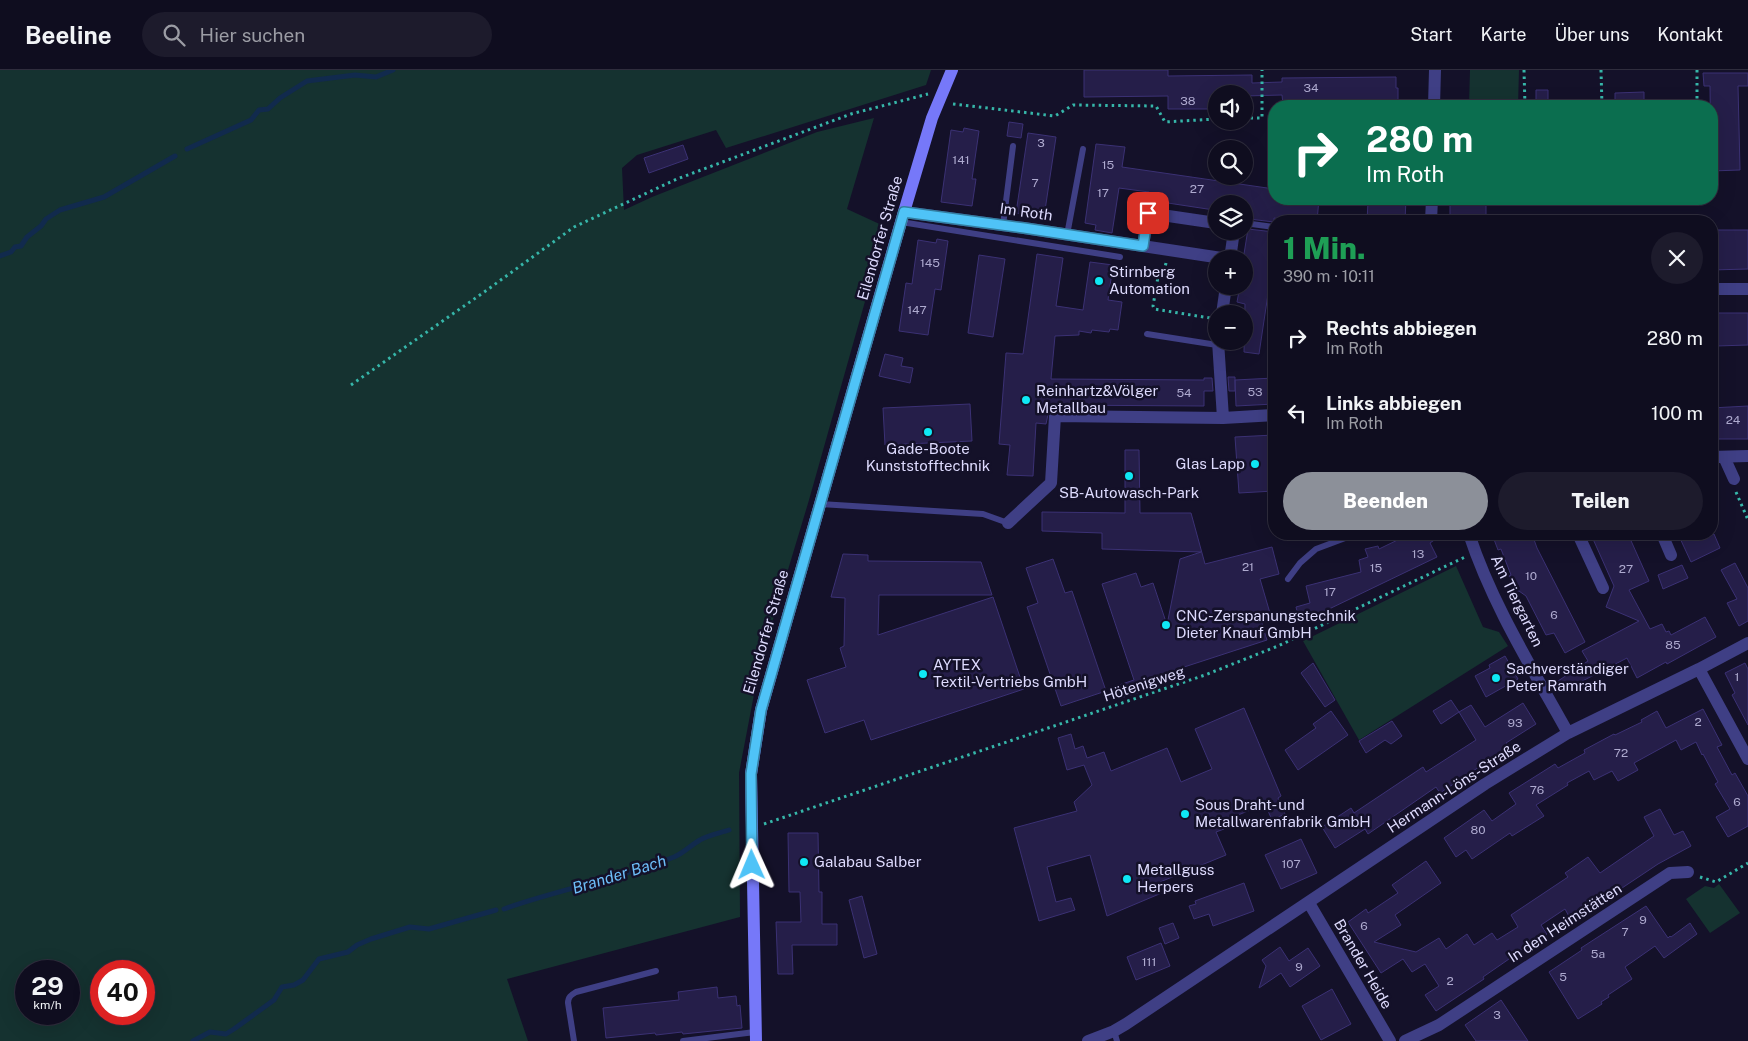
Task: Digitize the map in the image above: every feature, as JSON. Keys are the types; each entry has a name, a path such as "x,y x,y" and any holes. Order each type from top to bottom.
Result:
{"street":[{"name":"Eilendorfer Straße","path":"755,1037 751,774 761,710 902,217 940,96 952,70"},
{"path":"1434,100 1435,70"},
{"path":"1143,246 1148,213 1208,222"},
{"name":"Im Roth","path":"902,217 1003,225 1208,256"},
{"path":"1718,289 1748,289"},
{"path":"1218,350 1223,418"},
{"path":"1008,523 1051,483 1055,416 1223,418 1268,415"},
{"path":"1718,457 1748,456"},
{"path":"1724,457 1734,480"},
{"name":"Am Tiergarten","path":"1471,540 1504,617 1568,732"},
{"path":"1581,540 1603,588"},
{"path":"1665,540 1671,555"},
{"name":"Hermann-Löns-Straße","path":"1088,1041 1115,1036 1485,784 1568,732 1699,669 1748,643"},
{"path":"1699,669 1748,759"},
{"name":"In den Heimstätten","path":"1405,1041 1439,1025 1670,874 1688,872"},
{"name":"Brander Heide","path":"1309,903 1390,1041"}],"lane":[{"path":"1003,225 1013,146"},
{"path":"1067,235 1083,149"},
{"path":"902,217 1120,257"},
{"path":"1253,224 1268,226"},
{"path":"1147,334 1208,342"},
{"path":"820,504 983,514 1008,523"},
{"path":"1288,579 1300,563 1316,549 1340,540"},
{"path":"574,1041 568,1003 568,998 571,995 576,992 656,971"},
{"path":"683,1041 755,1037"}],"path":[{"path":"1253,118 1262,118 1262,70"},
{"path":"1524,70 1525,100"},
{"path":"1601,70 1602,100"},
{"path":"1697,70 1697,100"},
{"path":"351,385 574,227 677,179 842,118 940,96 1055,116 1073,105 1156,106 1165,122 1208,120"},
{"path":"1168,250 1165,267 1159,271 1152,306 1154,309 1208,318"},
{"path":"1734,480 1733,487 1748,520"},
{"name":"Hötenigweg","path":"751,829 1205,675 1278,646 1475,552"},
{"path":"1688,872 1716,882 1748,863"}],"green space":[{"path":"0,70 931,70 926,85 726,148 716,130 637,155 622,168 624,210 652,197 817,132 874,118 847,209 886,227 809,500 760,663 739,773 740,917 507,979 528,1041 0,1041"},
{"path":"1470,70 1519,70 1518,100 1469,100"},
{"path":"1456,566 1483,627 1499,632 1508,646 1359,740 1303,641"},
{"path":"1719,884 1740,913 1710,933 1686,899 1705,886 1714,888"}],"building":[{"path":"1084,70 1168,70 1168,76 1252,75 1252,83 1282,82 1282,78 1396,77 1396,88 1398,88 1398,100 1283,100 1282,95 1253,96 1253,85 1208,85 1208,109 1168,109 1168,96 1084,97"},
{"path":"1703,73 1748,73 1748,86 1738,86 1740,170 1718,171 1718,100 1710,100 1710,86 1704,86"},
{"path":"1536,90 1548,90 1548,100 1536,100"},
{"path":"1644,92 1644,100 1615,100 1615,93"},
{"path":"1009,122 1023,124 1021,138 1007,136"},
{"path":"964,128 979,131 972,179 976,179 972,206 941,202 951,130 963,132"},
{"path":"1028,133 1056,137 1044,217 1016,213"},
{"path":"1096,144 1125,147 1122,167 1208,179 1208,185 1246,185 1268,188 1268,205 1318,205 1318,215 1268,215 1268,221 1253,219 1253,195 1208,195 1208,209 1148,200 1149,192 1119,188 1112,233 1095,230 1096,225 1085,223"},
{"path":"683,145 688,159 649,173 644,158"},
{"path":"1368,205 1406,205 1405,215 1367,215"},
{"path":"1450,205 1486,205 1486,215 1450,215"},
{"path":"1253,230 1268,231 1268,294 1259,354 1244,352 1244,350 1253,350 1253,305 1237,302 1238,295 1253,295 1253,250 1245,250 1246,240 1253,240"},
{"path":"1718,230 1748,230 1748,269 1718,270"},
{"path":"937,239 948,241 941,290 935,289 928,335 899,331 906,283 912,284 918,240 936,243"},
{"path":"1037,254 1063,258 1056,306 1083,310 1090,262 1113,265 1108,300 1122,302 1118,330 1110,329 1109,332 1092,330 1091,333 1079,331 1079,335 1055,336 1051,379 1204,380 1204,378 1212,378 1213,391 1204,391 1204,406 1050,405 1046,424 1036,423 1033,476 1007,475 1010,445 999,444 1006,353 1023,354"},
{"path":"979,255 1005,259 993,337 968,333"},
{"path":"1718,313 1748,313 1748,345 1718,346"},
{"path":"885,354 903,358 901,366 913,368 910,383 879,376"},
{"path":"1228,377 1235,377 1235,391 1229,391"},
{"path":"1268,378 1268,404 1236,406 1235,380"},
{"name":"Gade-Boote Kunststofftechnik","path":"970,404 972,441 885,445 883,408"},
{"path":"1748,406 1748,439 1718,439 1718,408"},
{"name":"Glas Lapp","path":"1268,435 1268,491 1239,493 1235,437"},
{"path":"1125,450 1139,450 1140,513 1191,513 1205,564 1272,547 1279,574 1260,579 1272,620 1262,623 1267,640 1135,683 1138,693 1120,698 1116,686 1134,680 1102,584 1136,573 1141,587 1153,583 1167,625 1180,559 1201,552 1102,549 1102,533 1042,531 1042,512 1125,513"},
{"path":"1398,540 1434,540 1430,543 1437,557 1300,623 1296,607 1310,603 1306,586 1361,572 1359,560 1368,557 1365,549 1378,546 1379,549"},
{"path":"1494,540 1534,540 1585,642 1565,653 1554,633 1546,635 1526,596 1516,591 1509,576 1511,575 1501,549 1498,550"},
{"path":"1593,540 1631,540 1649,581 1629,590 1650,629 1662,624 1666,632 1669,631 1671,635 1705,617 1716,637 1637,678 1627,658 1563,691 1558,681 1588,661 1582,651 1639,621 1606,607 1614,586"},
{"path":"1681,540 1717,540 1720,548 1691,562"},
{"name":"AYTEX Textil-Vertriebs GmbH","path":"843,554 868,555 868,561 981,562 992,595 879,595 878,635 993,597 1024,689 871,740 864,720 825,733 807,680 846,667 840,648 844,646 845,598 831,597"},
{"path":"1053,559 1065,593 1072,591 1106,691 1061,706 1027,607 1038,603 1026,568"},
{"path":"1735,563 1748,588 1748,621 1739,626 1727,603 1737,599 1721,570"},
{"path":"1682,565 1688,578 1663,589 1658,575"},
{"name":"Sachverständiger Peter Ramrath","path":"1505,656 1518,679 1486,697 1475,676 1490,668 1489,665"},
{"path":"1313,663 1335,700 1325,707 1301,673"},
{"path":"1745,663 1748,669 1748,725 1732,695 1735,693 1725,673"},
{"path":"1451,700 1459,712 1441,724 1433,711"},
{"path":"1523,703 1536,724 1506,743 1509,747 1440,793 1436,787 1368,834 1365,829 1335,848 1322,827 1351,808 1354,813 1423,767 1426,772 1476,740 1459,712 1471,705 1485,727"},
{"path":"1244,708 1281,796 1278,798 1285,814 1272,820 1265,804 1221,822 1224,829 1216,832 1226,855 1160,882 1164,892 1107,916 1090,855 1047,867 1056,902 1071,898 1075,910 1039,921 1014,828 1077,811 1074,802 1092,785 1084,765 1067,770 1058,738 1071,734 1075,749 1083,746 1087,758 1104,752 1111,771 1167,748 1181,782 1212,769 1195,729"},
{"path":"1703,709 1722,745 1717,747 1732,775 1735,773 1748,796 1748,826 1728,837 1716,817 1730,809 1715,784 1718,782 1703,754 1696,742 1681,750 1676,740 1634,763 1638,770 1618,781 1612,771 1594,780 1589,771 1567,783 1568,785 1536,805 1544,816 1512,836 1510,833 1472,859 1466,850 1456,857 1444,838 1484,810 1492,821 1516,804 1509,793 1555,764 1558,768 1585,753 1584,750 1642,722 1641,720 1657,711 1666,728"},
{"path":"1331,711 1348,735 1298,770 1285,750 1316,728 1313,724"},
{"path":"1392,721 1402,736 1391,744 1385,740 1366,753 1359,741"},
{"path":"1660,809 1674,835 1683,831 1691,846 1658,864 1571,920 1565,909 1541,925 1547,934 1508,958 1483,977 1484,979 1436,1011 1425,995 1439,986 1425,964 1412,972 1403,959 1381,973 1348,922 1366,909 1368,913 1398,893 1392,885 1426,861 1441,883 1395,915 1401,925 1374,942 1416,952 1439,938 1446,949 1467,934 1474,945 1492,933 1497,940 1518,927 1511,915 1568,877 1565,873 1588,857 1600,873 1654,836 1644,817"},
{"path":"788,833 818,833 819,892 822,892 822,924 837,924 837,945 792,945 793,974 778,974 776,922 801,922 800,892 789,892"},
{"path":"1301,839 1317,873 1281,889 1265,855"},
{"path":"1244,883 1254,911 1213,926 1209,914 1194,919 1189,906 1196,904 1195,901"},
{"path":"862,896 877,954 864,958 849,900"},
{"path":"1646,906 1668,938 1690,923 1697,934 1664,958 1655,946 1625,967 1632,979 1608,995 1609,997 1601,1002 1602,1004 1578,1019 1549,972 1582,950 1581,948"},
{"path":"1173,923 1179,938 1165,944 1159,928"},
{"path":"1161,943 1170,966 1136,980 1127,957"},
{"path":"1280,947 1289,961 1308,948 1320,966 1290,987 1281,973 1259,988 1266,966 1262,960"},
{"path":"717,987 718,998 736,996 737,1006 740,1005 742,1028 683,1034 682,1032 656,1035 655,1033 606,1038 603,1008 679,1000 678,992"},
{"path":"1332,989 1351,1024 1321,1040 1302,1006"},
{"path":"1501,1000 1528,1041 1476,1041 1465,1025"}],"waterway":[{"path":"187,149 251,120 259,110 268,109 280,98 307,81 355,75 376,77 393,70"},
{"path":"0,256 11,252 15,247 21,246 27,237 41,226 46,219 60,210 104,197 175,156"},
{"name":"Brander Bach","path":"504,909 653,865 678,855 703,838 729,830"},
{"name":"Brander Bach","path":"193,1041 210,1032 226,1034 234,1029 274,1000 282,987 294,985 303,980 319,959 348,952 357,945 371,939 410,927 429,929 496,910"}],"place":[{"name":"Stirnberg Automation","path":"1099,281"},
{"name":"Reinhartz&Völger Metallbau","path":"1026,400"},
{"name":"Gade-Boote Kunststofftechnik","path":"928,432"},
{"name":"Glas Lapp","path":"1255,464"},
{"name":"SB-Autowasch-Park","path":"1129,476"},
{"name":"CNC-Zerspanungstechnik Dieter Knauf GmbH","path":"1166,625"},
{"name":"AYTEX Textil-Vertriebs GmbH","path":"923,674"},
{"name":"Sachverständiger Peter Ramrath","path":"1496,678"},
{"name":"Sous Draht- und Metallwarenfabrik GmbH","path":"1185,814"},
{"name":"Galabau Salber","path":"804,862"},
{"name":"Metallguss Herpers","path":"1127,879"}],"route":[{"path":"752,865 751,774 761,710 904,212 1143,246 1148,213"}]}
